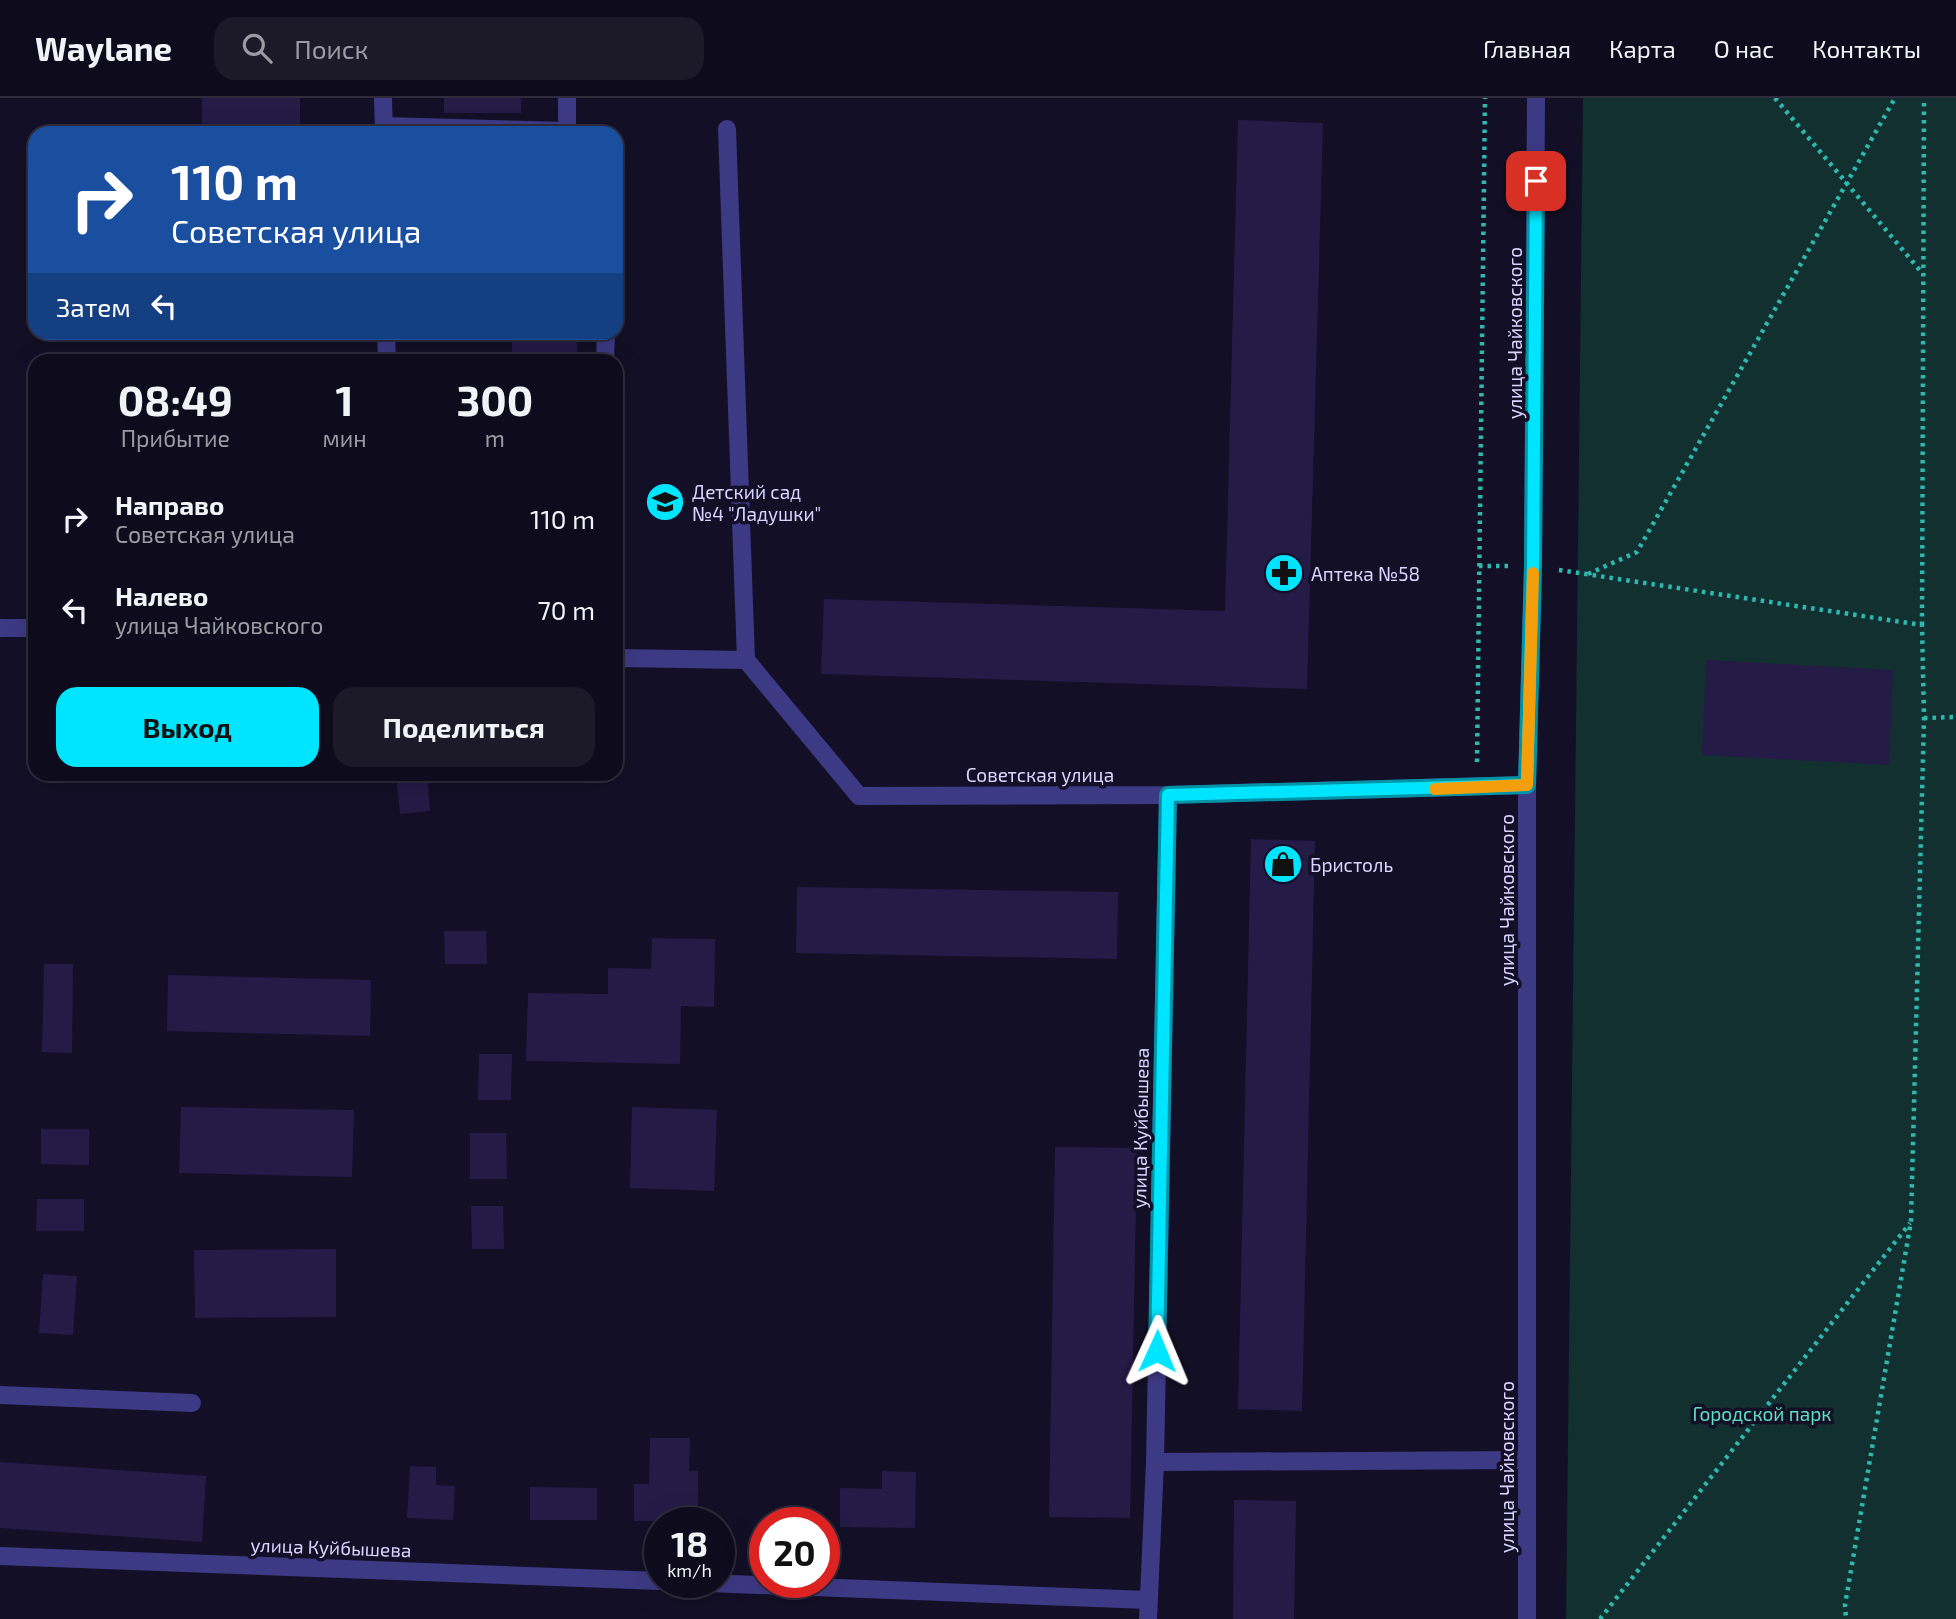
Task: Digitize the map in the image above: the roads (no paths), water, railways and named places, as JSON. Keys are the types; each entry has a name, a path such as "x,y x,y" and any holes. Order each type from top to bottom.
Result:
{"street":[{"path":"383,98 384,126"},
{"path":"567,98 567,126"},
{"name":"улица Чайковского","path":"1527,1619 1527,785 1533,566 1536,98"},
{"path":"623,658 746,660 727,129"},
{"path":"0,628 28,628"},
{"name":"Советская улица","path":"746,660 859,796 1168,795 1527,785"},
{"name":"улица Куйбышева","path":"1148,1619 1155,1462 1168,795"},
{"path":"0,1395 192,1403"},
{"path":"1155,1462 1527,1460"},
{"name":"улица Куйбышева","path":"0,1556 644,1580"},
{"path":"735,1584 1148,1600"}],"place":[{"name":"Детский сад №4 \"Ладушки\"","path":"665,502"},
{"name":"Аптека №58","path":"1284,573"},
{"name":"Бристоль","path":"1283,864"}],"park label":[{"name":"Городской парк","path":"1762,1413"}]}
